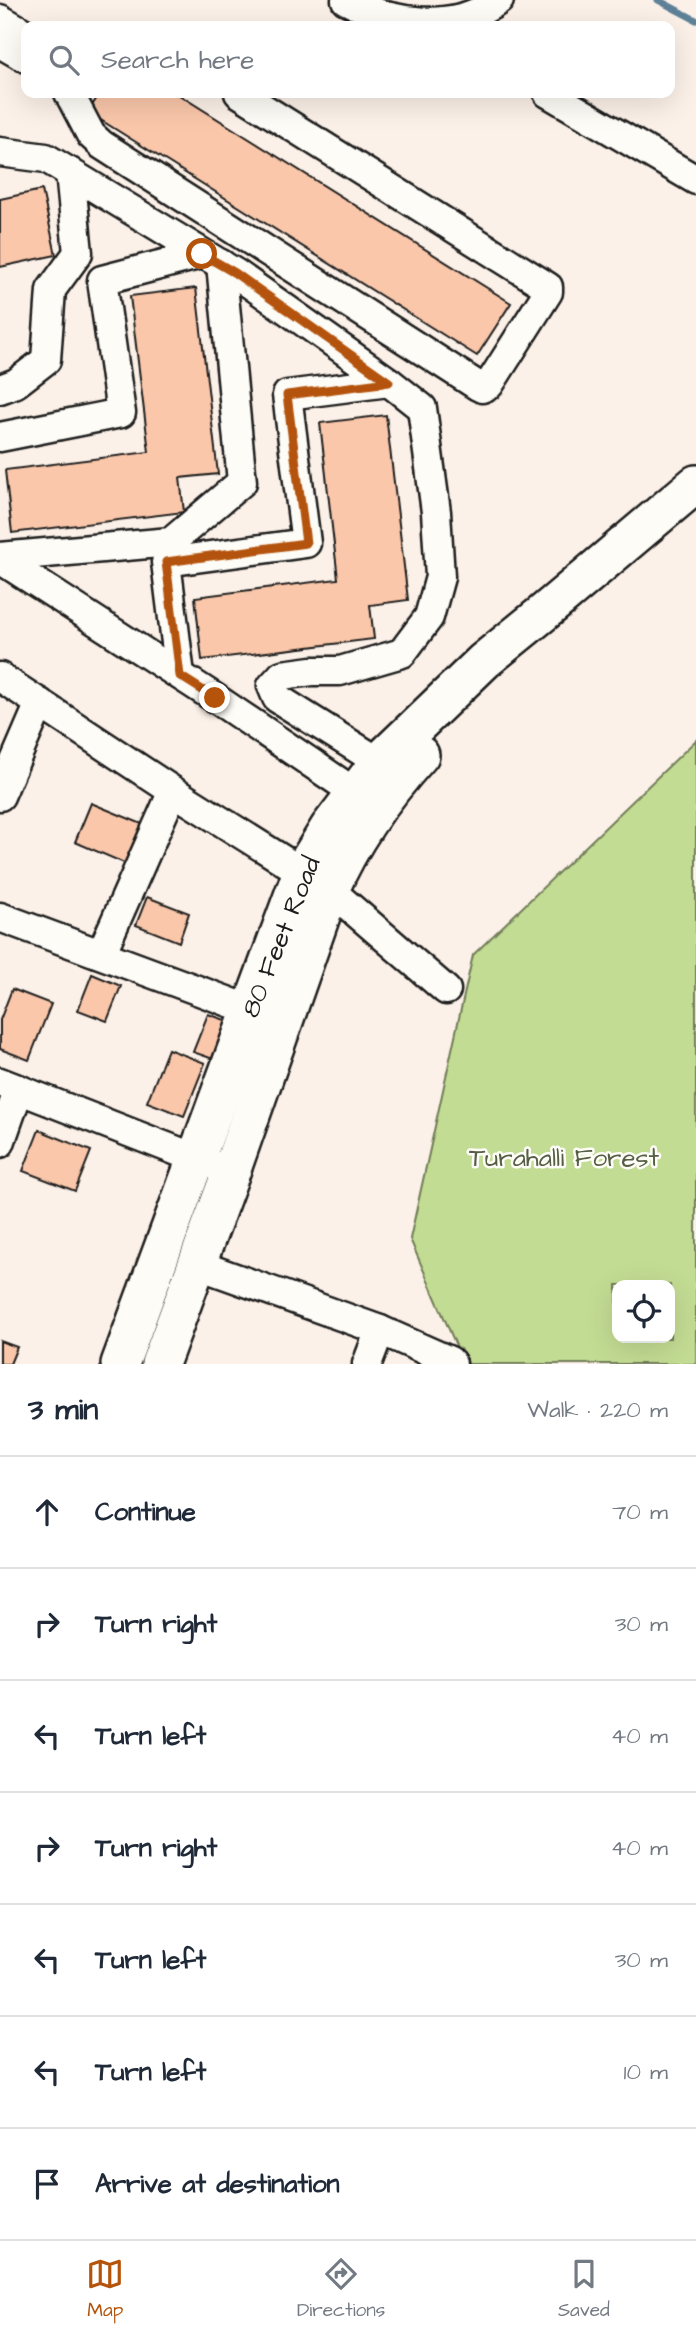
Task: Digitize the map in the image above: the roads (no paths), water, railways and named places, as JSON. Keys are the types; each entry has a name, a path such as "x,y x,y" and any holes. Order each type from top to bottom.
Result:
{"main road":[{"name":"80 Feet Road","path":"120,1364 251,1010 316,881 342,862 358,834 396,781 495,674 696,484"},
{"name":"80 Feet Road","path":"160,1364 231,1172 329,828 379,762 484,661 696,506"}],"street":[{"path":"346,0 366,10 404,21"},
{"path":"454,21 492,6 499,0"},
{"path":"72,98 91,135 102,145 478,386 482,388 489,385 548,292 548,287 247,98"},
{"path":"557,98 696,180"},
{"path":"0,152 47,158 211,259 389,382 422,408 436,512 440,577 429,617 402,653 340,671 282,675 272,686 277,698 379,762"},
{"path":"0,389 16,383 46,360 51,290 78,253 70,172"},
{"path":"0,437 121,413 102,280 211,259"},
{"path":"0,558 171,542 243,482 211,259"},
{"path":"180,676 166,562 306,543 287,395 389,382"},
{"path":"0,558 354,792"},
{"path":"0,677 316,881 446,989"},
{"path":"0,796 40,703"},
{"path":"101,954 173,791"},
{"path":"0,917 251,1010"},
{"path":"0,1143 10,1086 231,1172"},
{"path":"197,1264 380,1330 450,1360 452,1364"},
{"path":"367,1364 380,1330"}],"waterway":[{"path":"658,0 696,20"}],"park label":[{"name":"Turahalli Forest","path":"564,1158"}]}
